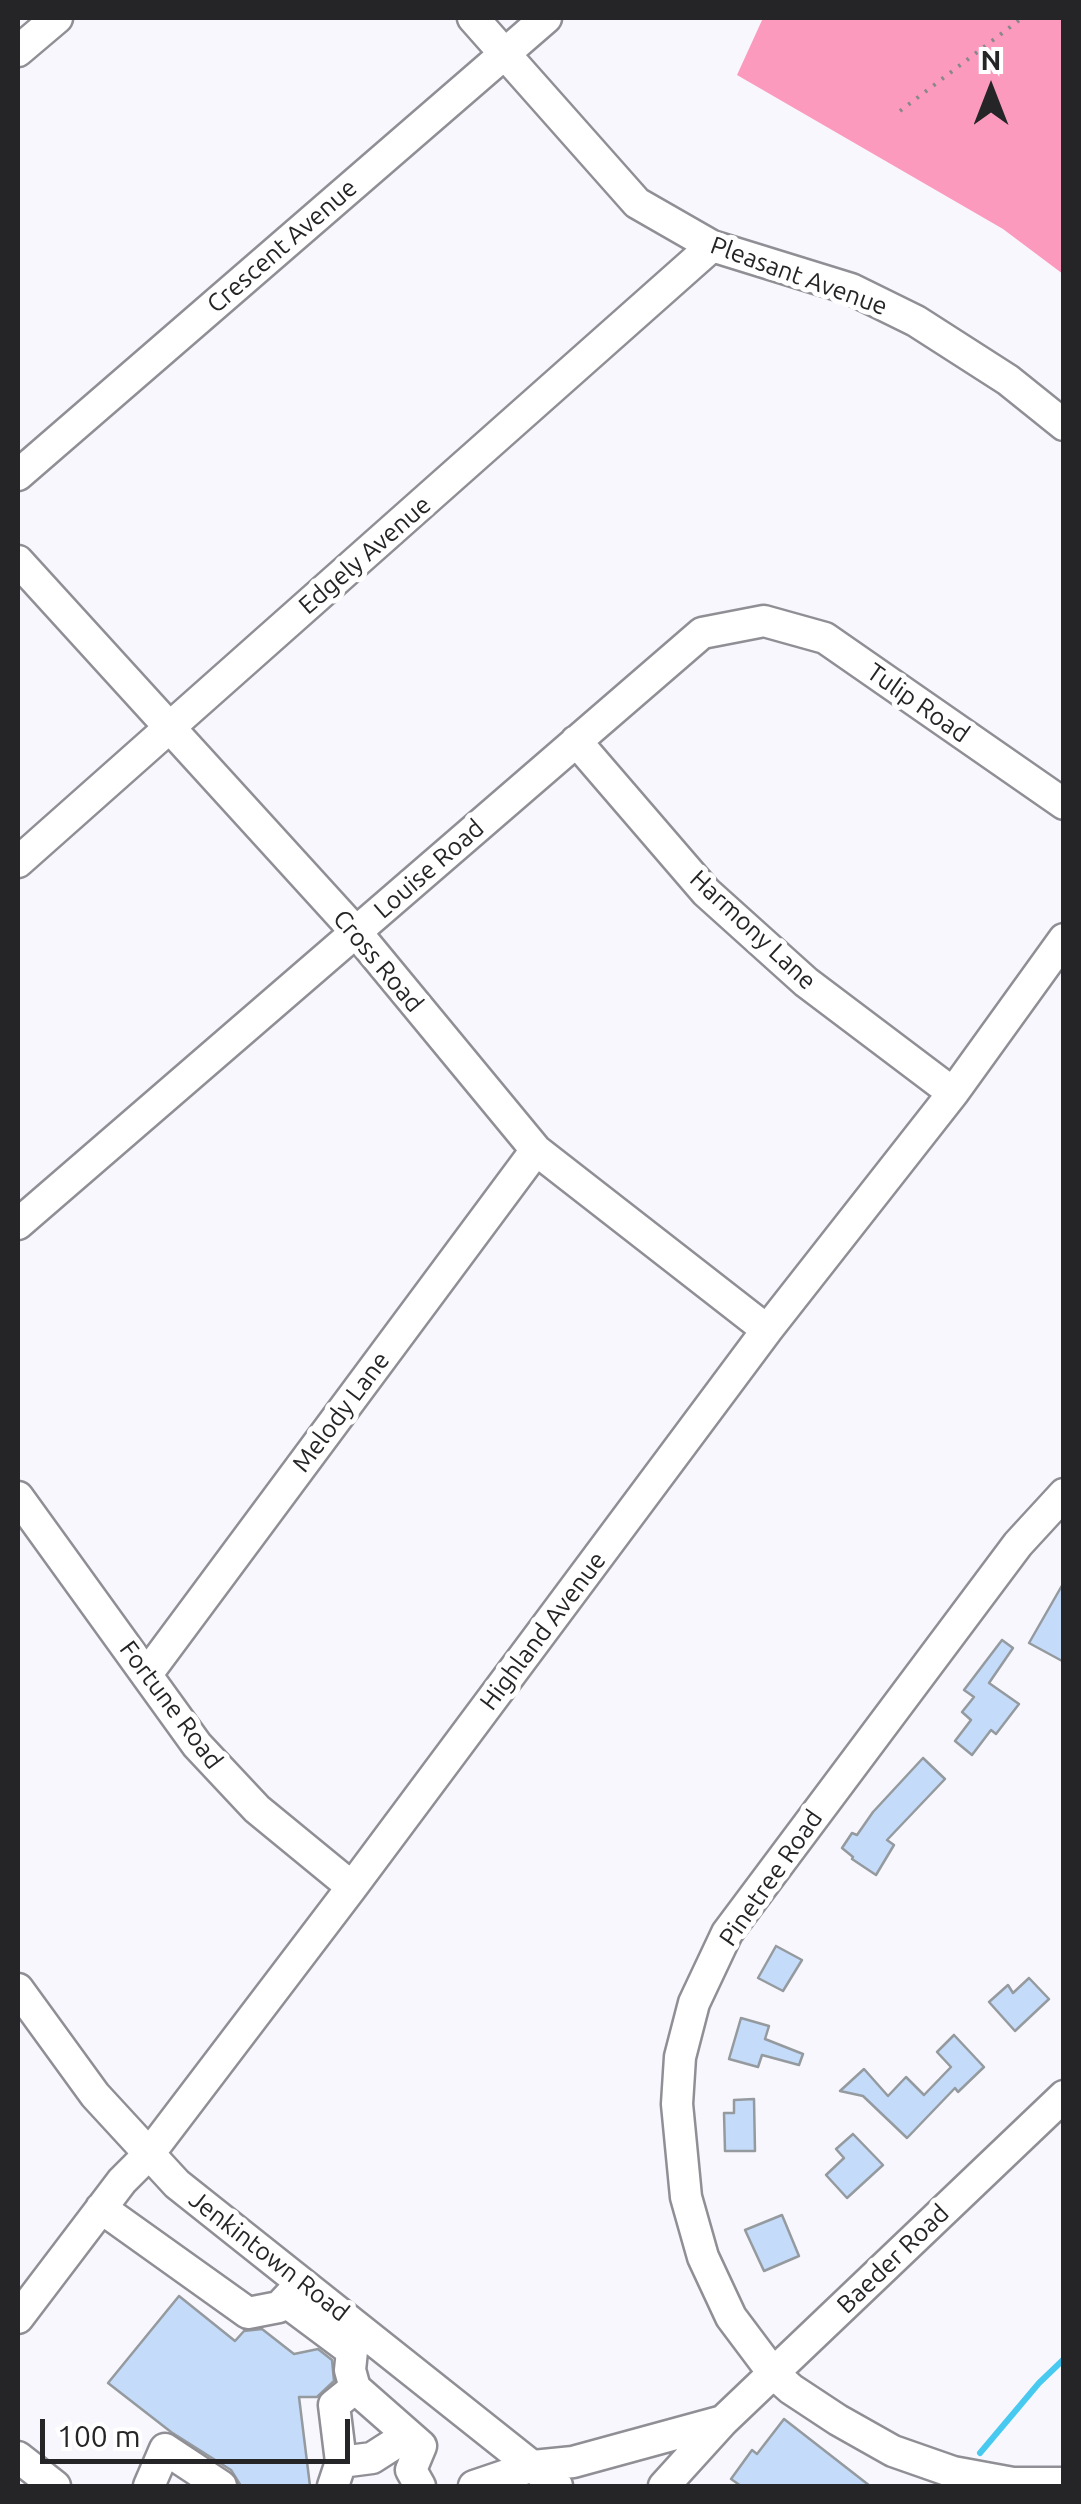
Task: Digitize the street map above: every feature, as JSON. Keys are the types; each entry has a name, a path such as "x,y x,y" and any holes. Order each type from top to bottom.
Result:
{"street":[{"path":"18,51 57,18"},
{"name":"Pleasant Avenue","path":"473,18 637,203 712,246 851,290 916,322 1008,380 1064,424"},
{"name":"Crescent Avenue","path":"18,474 546,18"},
{"name":"Edgely Avenue","path":"18,862 712,246"},
{"name":"Cross Road","path":"18,561 356,932 536,1150 768,1330"},
{"name":"Louise Road","path":"18,1224 702,634 764,621"},
{"name":"Tulip Road","path":"764,621 825,638 1064,804"},
{"name":"Harmony Lane","path":"576,741 706,892 806,982 953,1094"},
{"name":"Highland Avenue","path":"18,2318 352,1888 768,1330 953,1094 1064,940"},
{"name":"Melody Lane","path":"147,1674 536,1150"},
{"name":"Pinetree Road","path":"1064,1494 1018,1544 727,1933 694,2003 680,2057 677,2104 686,2197 702,2257 731,2317 773,2373 790,2389 893,2451 972,2476 1012,2483 1064,2483"},
{"name":"Fortune Road","path":"18,1497 197,1745 256,1810 352,1888"},
{"name":"Jenkintown Road","path":"18,1989 95,2095 177,2184 293,2292 556,2486"},
{"name":"Baeder Road","path":"664,2486 773,2373 1064,2096"},
{"path":"101,2208 248,2313 279,2307 293,2292"},
{"path":"359,2342 350,2370 355,2388 422,2446 411,2470 420,2486"},
{"path":"355,2388 334,2405 337,2474 372,2458 408,2434"},
{"name":"Baeder Road","path":"485,2485 533,2466 574,2462 723,2422"},
{"path":"149,2486 165,2449 221,2486"},
{"path":"18,2457 55,2486"}],"path":[{"path":"900,111 1022,18"}],"shaded area":[{"path":"763,18 1063,18 1063,274 1003,229 737,75"}],"building":[{"path":"1064,1582 1064,1662 1029,1643"},
{"path":"1002,1640 1013,1648 989,1683 1019,1704 996,1734 991,1730 972,1755 955,1741 971,1720 962,1712 974,1697 964,1690"},
{"path":"923,1758 945,1779 887,1840 894,1845 876,1875 842,1848"},
{"path":"776,1946 802,1960 783,1991 758,1978"},
{"path":"1029,1978 1049,1999 1015,2031 989,2002 1008,1985 1013,1993"},
{"path":"741,2018 769,2026 765,2039 803,2054 799,2065 762,2055 758,2067 729,2059"},
{"path":"954,2035 984,2067 958,2092 955,2088 907,2138 863,2096 840,2091 864,2069 888,2096 906,2077 924,2095 951,2067 937,2052"},
{"path":"754,2099 755,2151 725,2151 724,2113 734,2113 734,2100"},
{"path":"853,2134 883,2165 847,2198 826,2175 844,2158 836,2149"},
{"path":"782,2215 799,2256 764,2271 745,2230"},
{"path":"179,2296 235,2341 244,2331 262,2329 294,2354 318,2349 332,2360 334,2381 317,2397 299,2397 310,2486 241,2486 231,2470 171,2432 108,2383"},
{"path":"784,2419 870,2486 741,2486 731,2479 752,2450 757,2454"}],"waterway":[{"path":"980,2453 1064,2359"}]}
